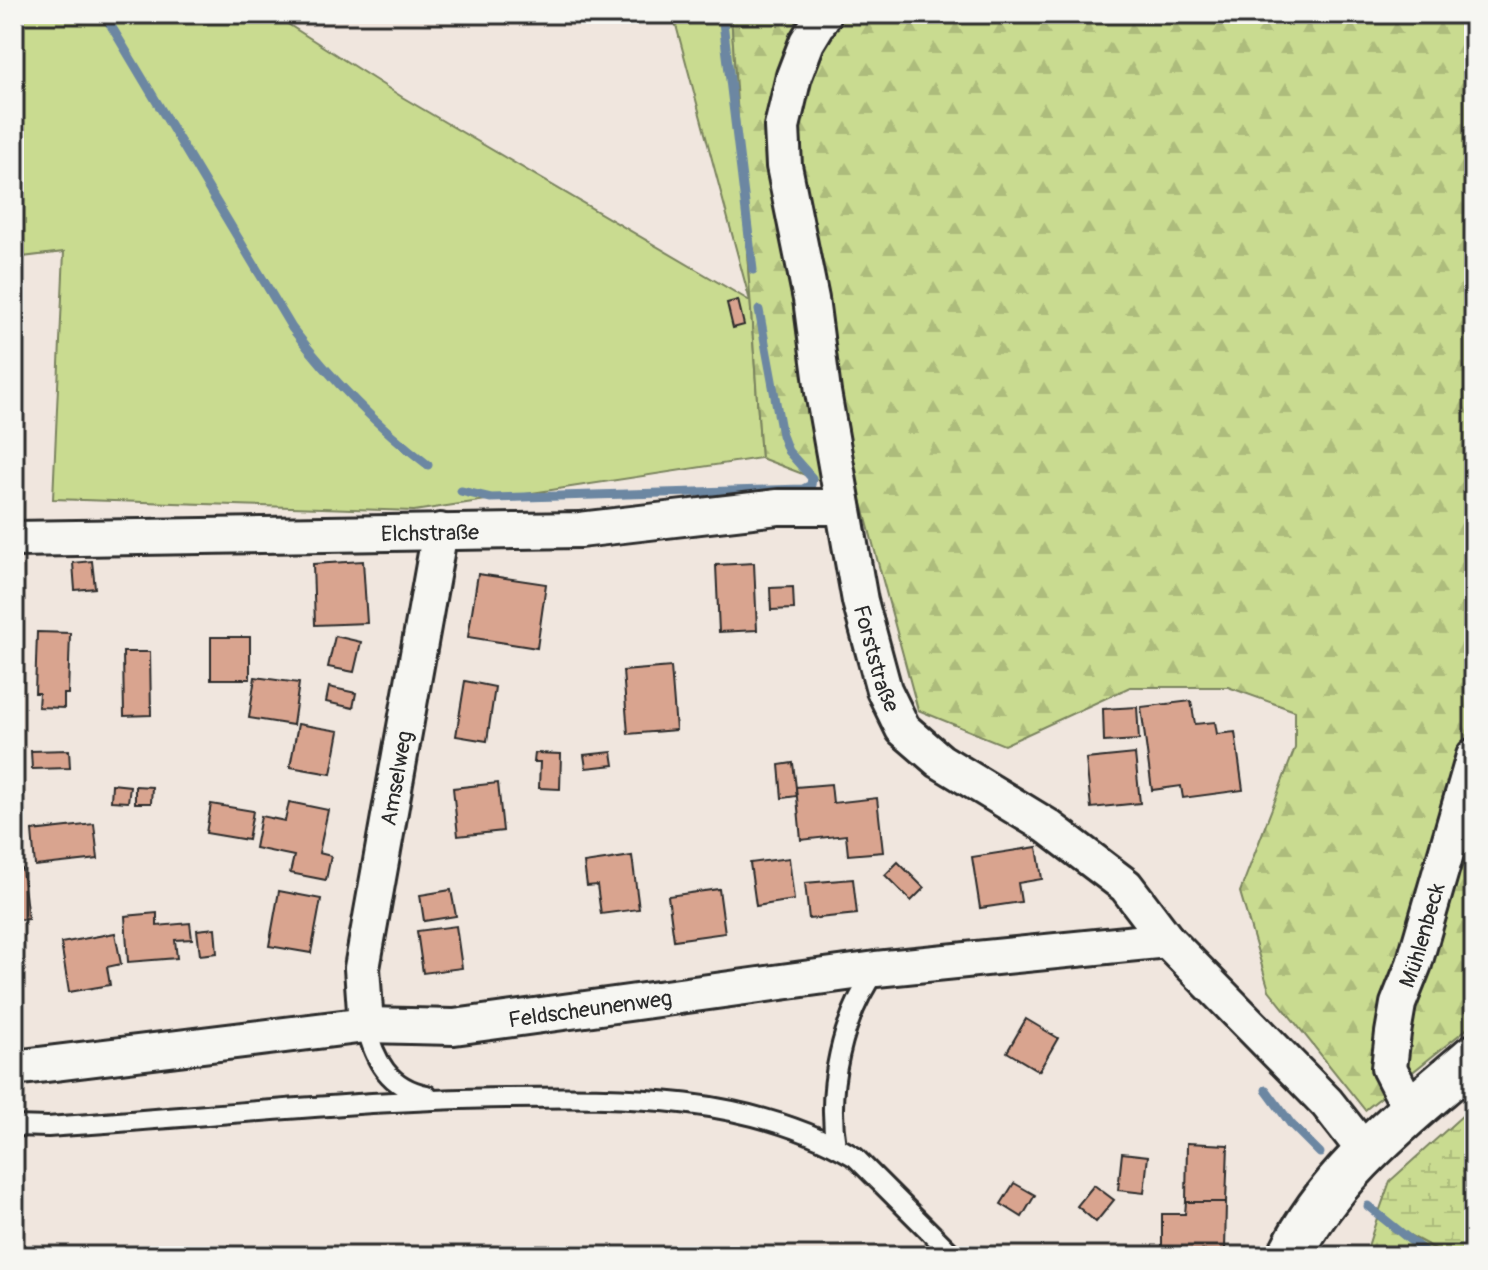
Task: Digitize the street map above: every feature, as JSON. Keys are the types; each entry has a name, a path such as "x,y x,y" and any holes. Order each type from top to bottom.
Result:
{"main road":[{"path":"1290,1256 1304,1227 1321,1204 1367,1154 1474,1057"}],"street":[{"name":"Forststraße","path":"824,14 807,42 794,76 782,127 783,153 788,198 811,299 860,601 880,675 903,729 940,761 1085,852 1126,886 1167,940 1327,1103 1367,1154"},
{"name":"Elchstraße","path":"14,539 580,530 778,507 843,507"},
{"name":"Amselweg","path":"366,1025 362,968 440,531"},
{"name":"Mühlenbeck","path":"1411,1111 1389,1068 1393,1033 1474,756"},
{"name":"Feldscheunenweg","path":"14,1068 366,1025 454,1027 876,969 1167,940"}],"lane":[{"path":"836,1146 831,1119 836,1069 863,988 876,969"},
{"path":"366,1025 383,1071 401,1087 442,1098"},
{"path":"14,1126 83,1125 442,1098 582,1097 687,1103 769,1120 836,1146 855,1157 954,1256"}],"green space":[{"path":"14,14 272,14 402,97 750,301 673,14 731,14 761,458 414,511 53,499 64,252 14,258"},
{"path":"731,14 1474,14 1474,1023 1365,1110 1269,990 1240,892 1295,748 1295,711 1228,687 1130,687 1004,745 918,710 860,496 761,458"},
{"path":"1474,1105 1474,1256 1449,1256 1377,1218 1390,1181"},
{"path":"1377,1218 1449,1256 1365,1256"}],"building":[{"path":"738,300 744,325 733,328 727,303"},
{"path":"92,561 95,588 75,590 73,563"},
{"path":"363,561 367,623 315,625 313,564"},
{"path":"754,563 757,630 719,632 716,565"},
{"path":"478,574 546,584 537,648 468,637"},
{"path":"793,587 794,609 771,610 770,588"},
{"path":"37,632 70,633 68,694 64,694 64,708 38,707 39,693 35,693"},
{"path":"335,636 361,642 354,672 328,667"},
{"path":"211,637 250,637 250,679 211,679"},
{"path":"123,652 150,652 151,715 124,716"},
{"path":"671,667 676,730 628,734 623,671"},
{"path":"255,677 299,683 293,725 249,718"},
{"path":"465,681 495,687 487,741 456,736"},
{"path":"329,687 356,693 353,708 326,702"},
{"path":"1191,701 1195,724 1215,722 1217,734 1235,732 1243,790 1183,798 1181,786 1152,790 1141,707"},
{"path":"1137,707 1139,740 1104,742 1103,709"},
{"path":"298,724 339,731 331,774 290,767"},
{"path":"69,750 70,768 32,769 31,751"},
{"path":"612,752 614,765 586,768 584,755"},
{"path":"535,753 561,754 560,789 539,788 540,762 534,762"},
{"path":"1135,754 1140,803 1091,808 1086,759"},
{"path":"793,763 797,796 782,798 779,765"},
{"path":"498,783 503,831 458,836 453,788"},
{"path":"112,784 130,786 128,802 111,801"},
{"path":"831,784 833,803 877,798 883,852 848,855 846,835 801,840 796,787"},
{"path":"135,786 152,787 151,803 135,803"},
{"path":"289,802 328,810 319,853 331,856 326,880 290,873 294,856 255,848 261,816 285,821"},
{"path":"211,804 253,811 248,840 206,833"},
{"path":"94,824 98,859 35,866 32,831"},
{"path":"1037,847 1042,879 1018,883 1021,902 980,908 972,857"},
{"path":"632,856 639,909 601,914 597,885 587,886 584,863"},
{"path":"789,858 794,900 756,906 750,863"},
{"path":"898,862 924,888 911,901 885,875"},
{"path":"14,869 22,869 28,919 14,920"},
{"path":"853,879 857,914 809,919 805,883"},
{"path":"719,889 725,933 674,940 668,896"},
{"path":"451,890 456,916 424,921 420,895"},
{"path":"279,891 321,899 311,953 269,946"},
{"path":"157,913 157,926 190,923 192,939 175,940 177,958 128,962 125,916"},
{"path":"456,926 462,968 423,973 417,931"},
{"path":"215,928 217,953 200,955 197,930"},
{"path":"115,933 121,964 107,967 110,985 69,992 61,943"},
{"path":"1026,1019 1058,1038 1039,1071 1007,1052"},
{"path":"1187,1143 1228,1145 1226,1202 1186,1202"},
{"path":"1122,1153 1148,1156 1144,1193 1118,1190"},
{"path":"1014,1183 1035,1195 1022,1217 1001,1204"},
{"path":"1094,1185 1114,1200 1096,1222 1077,1206"},
{"path":"1186,1202 1226,1202 1225,1251 1162,1250 1162,1214 1185,1214"}],"waterway":[{"path":"104,14 292,328 356,401 428,465"},
{"path":"722,14 753,270"},
{"path":"461,491 491,498 803,489 811,485 812,478 788,451 782,435 759,310"},
{"path":"1266,1090 1291,1124 1320,1153"},
{"path":"1368,1206 1430,1256"}]}
